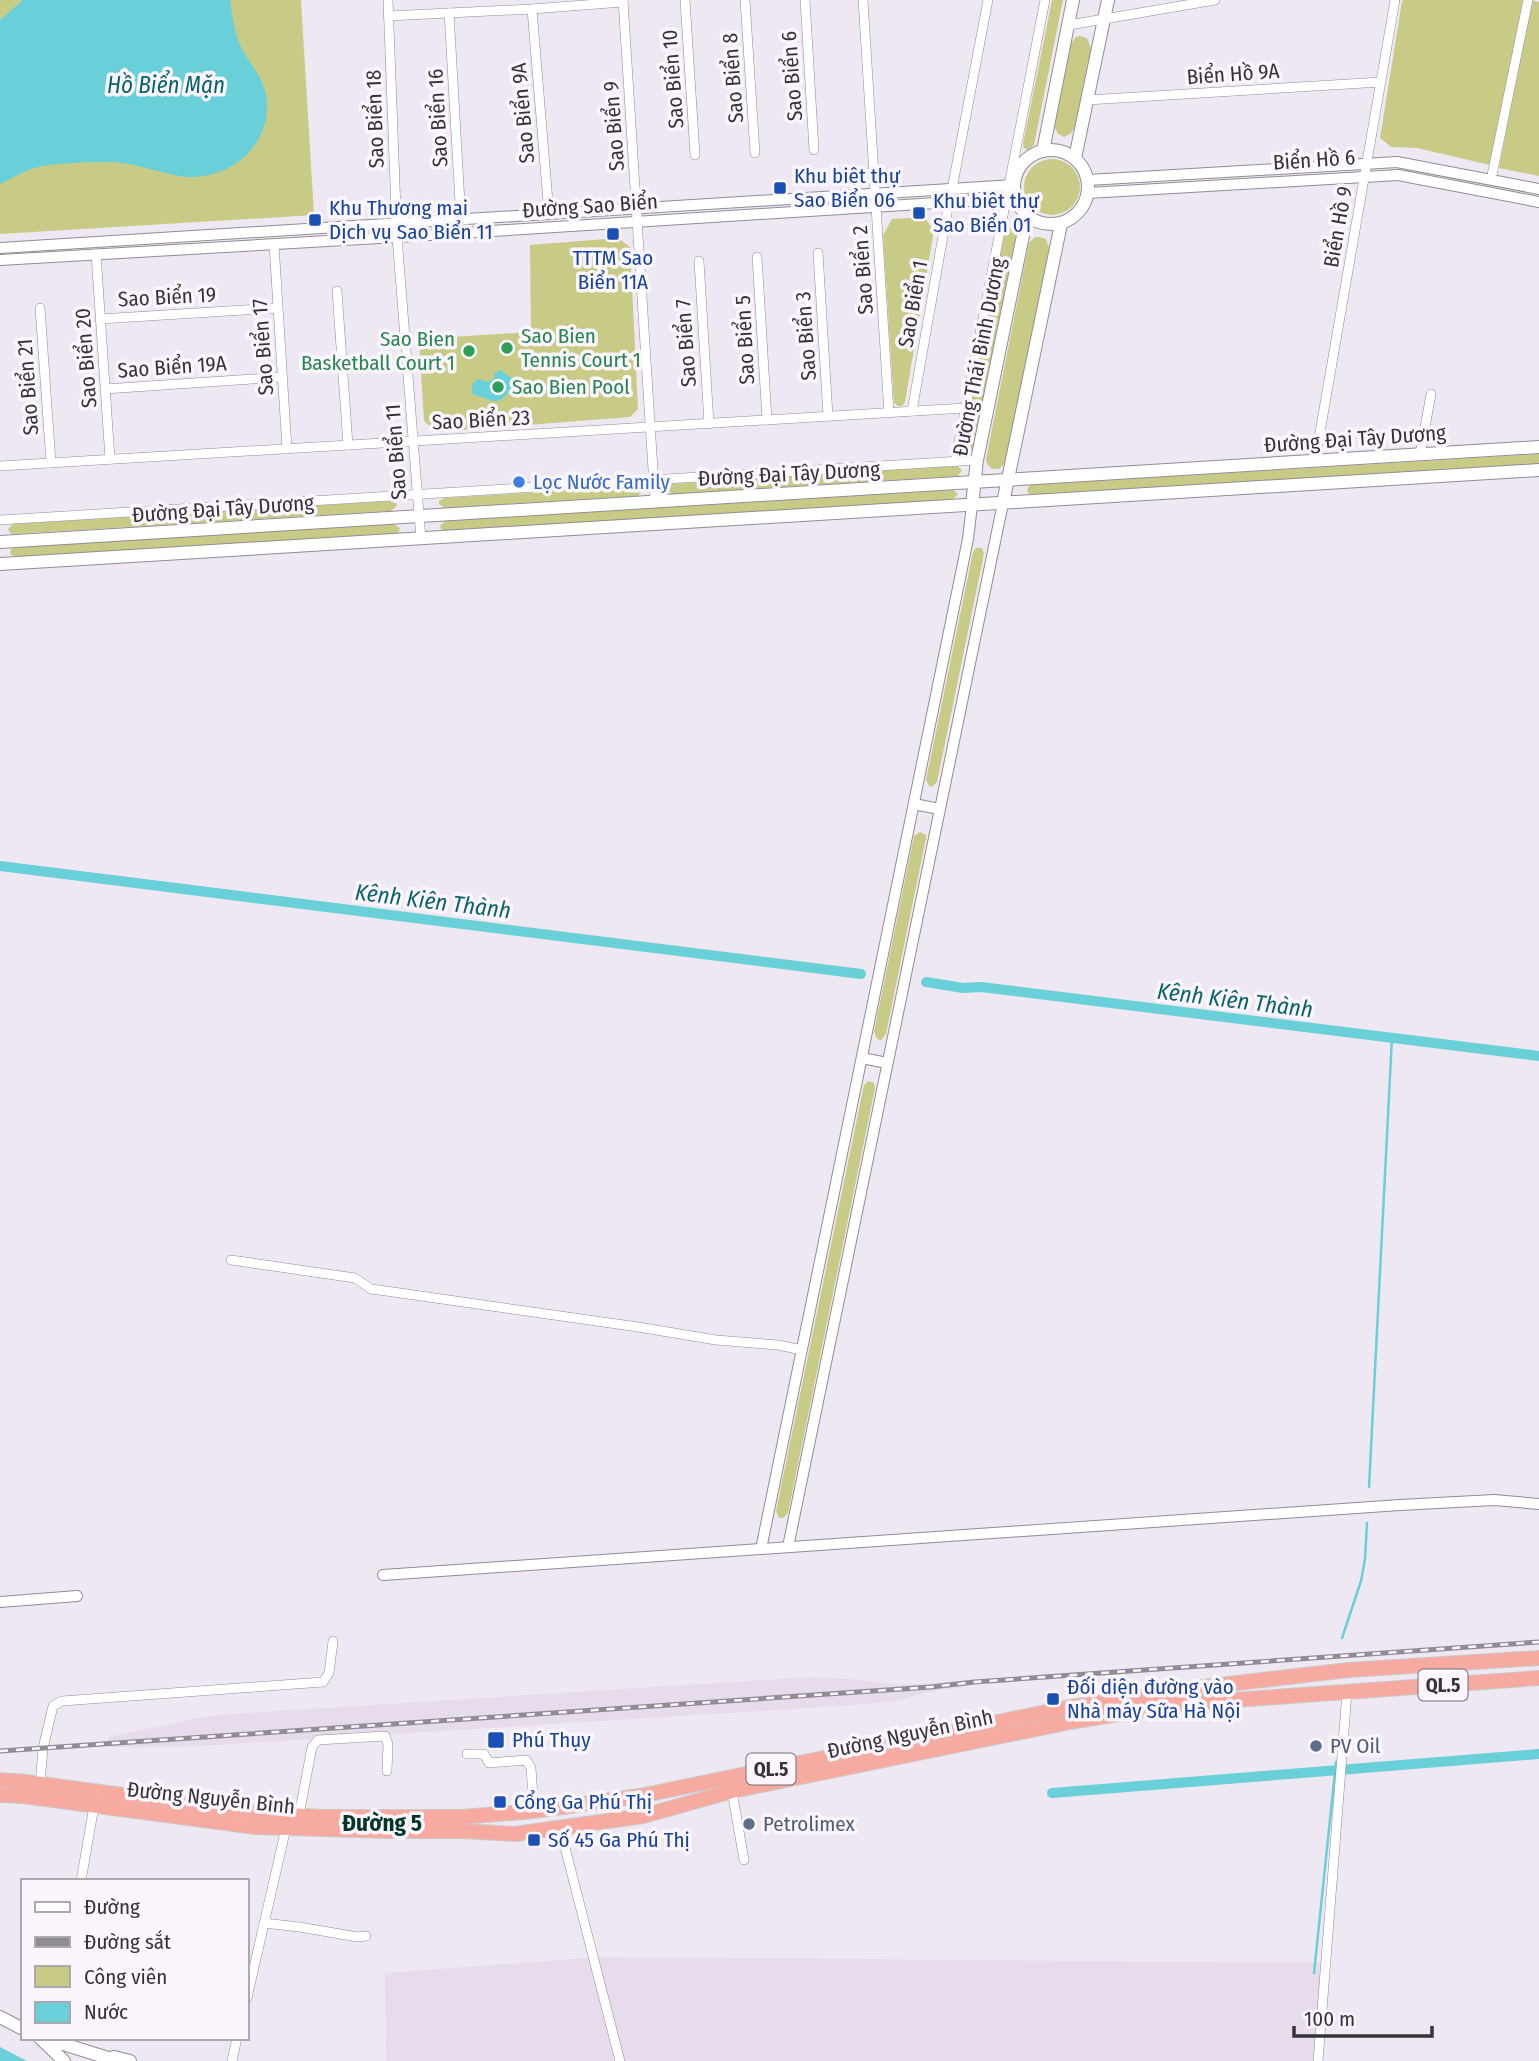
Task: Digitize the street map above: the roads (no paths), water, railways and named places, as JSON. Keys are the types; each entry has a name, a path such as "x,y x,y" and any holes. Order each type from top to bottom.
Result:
{"highway":[{"name":"Đường Nguyễn Bình","path":"0,1780 258,1813 463,1817 534,1811 640,1796 1066,1707 1177,1690 1348,1670 1539,1658"},
{"path":"1347,1692 1348,1670"},
{"name":"Đường Nguyễn Bình","path":"0,1795 256,1828 463,1830 515,1834 643,1816 732,1791 1056,1725 1178,1704 1539,1678"}],"main road":[{"path":"1043,151 1073,0"},
{"path":"1075,158 1108,0"},
{"path":"1056,150 1075,158 1083,168 1088,187 1081,210 1070,220 1061,223 1043,224 1027,216 1011,192 1017,173 1025,161 1043,151 1056,150"},
{"name":"Đường Thái Bình Dương","path":"972,505 977,460 1027,216"},
{"path":"1003,503 1061,223"},
{"name":"Đường Đại Tây Dương","path":"0,542 1539,447"},
{"name":"Đường Đại Tây Dương","path":"0,564 1539,470"},
{"path":"0,2017 21,2028"},
{"path":"44,2040 64,2061"},
{"path":"48,2040 105,2059 120,2057 130,2061"}],"street":[{"name":"Sao Biển 18","path":"388,0 397,237"},
{"name":"Sao Biển 10","path":"685,0 695,155"},
{"name":"Sao Biển 8","path":"745,0 755,153"},
{"name":"Sao Biển 6","path":"805,0 814,150"},
{"name":"Sao Biển 2","path":"863,0 889,413"},
{"path":"952,189 988,0"},
{"path":"955,462 1011,192 1045,0"},
{"path":"1069,25 1215,0"},
{"name":"Biển Hồ 9","path":"1315,461 1395,0"},
{"path":"1491,180 1528,0"},
{"path":"388,16 532,9 623,1"},
{"name":"Sao Biển 9","path":"623,1 655,501"},
{"name":"Sao Biển 9A","path":"532,9 549,214"},
{"name":"Sao Biển 16","path":"449,13 461,219"},
{"name":"Biển Hồ 9A","path":"1087,100 1381,82"},
{"name":"Biển Hồ 6","path":"1088,187 1367,163 1407,162 1539,189"},
{"name":"Biển Hồ 6","path":"1088,187 1405,175 1539,202"},
{"name":"Đường Sao Biển","path":"0,248 952,189 1011,192"},
{"name":"Đường Sao Biển","path":"0,260 876,207 949,202 1011,192"},
{"name":"Sao Biển 1","path":"912,411 949,202"},
{"path":"273,231 274,244"},
{"name":"Sao Biển 11","path":"397,237 421,539"},
{"path":"96,242 96,254"},
{"name":"Sao Biển 17","path":"274,244 287,449"},
{"name":"Sao Biển 3","path":"818,253 828,416"},
{"name":"Sao Biển 20","path":"96,254 110,459"},
{"name":"Sao Biển 5","path":"757,257 767,420"},
{"name":"Sao Biển 7","path":"699,261 709,424"},
{"path":"337,291 348,445"},
{"name":"Sao Biển 19","path":"100,318 278,308"},
{"name":"Sao Biển 21","path":"40,309 51,463"},
{"name":"Sao Biển 19A","path":"105,389 282,377"},
{"path":"1420,454 1432,394"},
{"name":"Sao Biển 23","path":"0,466 965,408"},
{"path":"0,520 977,460"},
{"path":"788,1547 1003,503"},
{"path":"761,1549 968,538 972,505"},
{"path":"914,804 939,809"},
{"path":"862,1058 887,1063"},
{"path":"231,1260 355,1278 371,1289 716,1340 778,1345 802,1350"},
{"path":"383,1575 1494,1500 1539,1504"},
{"path":"0,1602 78,1596"},
{"path":"40,1784 43,1748 56,1703 323,1682 329,1673 333,1641"},
{"path":"1318,2061 1347,1692"},
{"path":"299,1815 312,1747 317,1740 385,1736 388,1744 387,1771"},
{"path":"467,1754 484,1754 489,1763 526,1760 531,1768 534,1811"},
{"path":"732,1791 744,1860"},
{"path":"81,1879 94,1806"},
{"path":"248,1994 286,1828"},
{"path":"560,1828 620,2061"},
{"path":"264,1923 366,1936"},
{"path":"232,2061 237,2040"}],"water":[{"name":"Hồ Biển Mặn","path":"23,0 230,0 238,39 262,82 266,96 266,118 257,142 239,161 228,168 203,176 189,177 118,163 83,163 39,167 0,184 0,20"},
{"name":"Sao Bien Pool","path":"501,370 509,377 526,382 520,393 508,393 498,401 474,395 472,384 479,379 486,382 494,379 495,373"},
{"path":"0,2047 27,2061 0,2061"}],"waterway":[{"name":"Kênh Kiên Thành","path":"0,866 861,974"},
{"name":"Kênh Kiên Thành","path":"926,982 1539,1056"},
{"path":"1369,1487 1392,1037"},
{"path":"1342,1638 1361,1581 1367,1523"},
{"path":"1052,1793 1539,1754"},
{"path":"1314,1973 1336,1762"}],"railway":[{"path":"0,1751 1539,1642"}],"place":[{"name":"Khu biệt thự Sao Biển 06","path":"780,188"},
{"name":"Khu biệt thự Sao Biển 01","path":"919,213"},
{"name":"Khu Thương mại Dịch vụ Sao Biển 11","path":"315,220"},
{"name":"TTTM Sao Biển 11A","path":"613,234"},
{"name":"Sao Bien Tennis Court 1","path":"507,348"},
{"name":"Sao Bien Basketball Court 1","path":"469,351"},
{"name":"Sao Bien Pool","path":"498,387"},
{"name":"Lọc Nước Family","path":"519,482"},
{"name":"Đối diện đường vào Nhà máy Sữa Hà Nội","path":"1053,1699"},
{"name":"Phú Thụy","path":"496,1740"},
{"name":"PV Oil","path":"1316,1746"},
{"name":"Cổng Ga Phú Thị","path":"500,1802"},
{"name":"Petrolimex","path":"749,1824"},
{"name":"Số 45 Ga Phú Thị","path":"534,1840"}],"district":[{"name":"Đường 5","path":"382,1823"}]}
